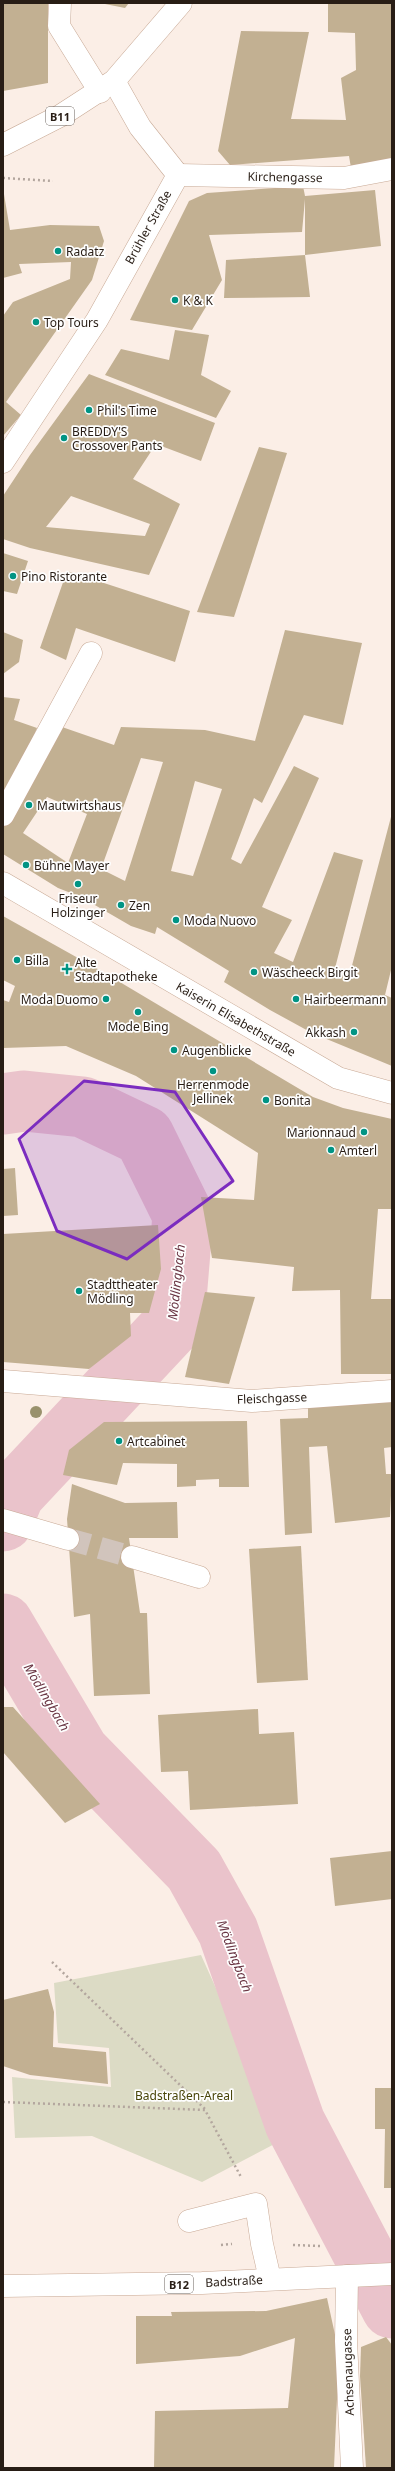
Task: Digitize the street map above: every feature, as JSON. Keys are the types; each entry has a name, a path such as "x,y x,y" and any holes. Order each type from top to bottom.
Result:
{"street":[{"path":"60,3 59,26 178,175"},
{"name":"B11","path":"3,145 60,116 107,86 181,3"},
{"name":"Kirchengasse","path":"178,175 344,178 392,169"},
{"name":"Brühler Straße","path":"3,462 97,320 178,175"},
{"path":"3,815 91,653"},
{"name":"Kaiserin Elisabethstraße","path":"3,882 338,1078 392,1093"},
{"name":"Fleischgasse","path":"3,1381 252,1401 392,1391"},
{"path":"3,1520 68,1539"},
{"path":"132,1557 199,1577"},
{"path":"189,2221 256,2204 262,2244 270,2280"},
{"name":"Badstraße","path":"3,2286 202,2283 392,2274"},
{"name":"Achsenaugasse","path":"351,2275 346,2341 352,2468"}],"path":[{"path":"3,178 53,181"},
{"path":"52,1962 205,2110 256,2204"},
{"path":"3,2102 205,2110"}],"highlighted area":[{"path":"84,1081 175,1092 233,1181 127,1259 57,1231 19,1139"}],"green space":[{"name":"Badstraßen-Areal","path":"201,1955 284,2139 202,2182 92,2136 15,2138 12,2077 111,2087 109,2048 58,2043 54,1983"}],"building":[{"path":"3,3 48,3 48,83 3,91"},
{"path":"100,3 129,3 125,8"},
{"path":"328,3 392,3 392,161 351,168 349,156 230,165 218,151 241,31 309,32 291,119 346,120 341,78 356,70 355,33 328,32"},
{"path":"303,186 305,196 375,190 381,246 305,255 305,199 302,232 209,235 222,280 192,330 130,320 189,201 207,193"},
{"path":"3,188 10,230 50,225 99,226 104,241 92,280 6,402 21,415 3,436 3,316 13,302 70,279 71,262 19,264 22,273 3,278"},
{"path":"305,255 310,297 224,298 226,260"},
{"path":"175,330 209,335 201,375 231,391 216,418 105,375 121,349 169,360"},
{"path":"89,374 215,423 201,461 156,444 133,479 180,504 149,575 30,548 3,539 3,496 30,455","holes":["71,496 150,524 145,536 46,527"]},
{"path":"259,447 287,453 234,617 197,612"},
{"name":"Pino Ristorante","path":"3,553 28,561 17,594 3,591"},
{"path":"67,571 190,611 175,662 76,628 66,660 40,648"},
{"path":"285,630 362,643 343,725 304,715 262,803 254,798 231,859 241,864 294,766 319,778 262,907 292,920 274,953 293,962 334,852 363,860 334,972 349,977 392,813 392,966 385,995 392,998 392,1066 312,1033 270,1010 224,982 229,971 157,927 155,934 131,926 81,897 58,888 3,854 3,827 62,727 114,745 121,727 205,730 255,741","holes":["141,758 163,762 125,881 101,869","195,781 222,789 193,876 171,871","47,797 87,814 68,863 23,833"]},
{"path":"3,632 23,640 19,662 3,674"},
{"path":"3,697 20,699 14,720 37,728 14,786 3,800"},
{"path":"3,916 103,972 313,1097 343,1108 392,1119 392,1209 378,1209 371,1299 392,1299 392,1374 341,1374 340,1290 292,1291 294,1267 212,1258 201,1197 254,1200 258,1153 136,1076 66,1046 3,1048 3,1000 9,1002 15,986 3,980"},
{"path":"15,1168 18,1215 3,1216 3,1169"},
{"name":"Stadttheater Mödling","path":"158,1225 161,1269 149,1313 130,1313 131,1336 89,1369 3,1362 3,1234"},
{"path":"205,1292 255,1297 229,1384 185,1377"},
{"path":"392,1402 392,1447 384,1448 386,1474 392,1474 390,1517 335,1523 327,1446 309,1447 312,1533 285,1535 280,1419 308,1418 308,1407"},
{"path":"247,1421 249,1487 219,1487 219,1479 196,1480 196,1486 177,1487 177,1464 123,1463 117,1485 63,1475 69,1450 104,1422"},
{"path":"72,1484 125,1503 177,1502 178,1538 129,1538 140,1613 147,1613 150,1694 94,1696 90,1614 74,1617 67,1519"},
{"path":"301,1546 308,1680 257,1683 249,1549"},
{"path":"3,1707 13,1707 100,1804 65,1823 3,1752"},
{"path":"258,1709 259,1734 294,1732 298,1804 190,1810 188,1771 161,1772 158,1715"},
{"path":"392,1851 392,1899 335,1906 330,1858"},
{"path":"48,1989 54,2012 53,2047 106,2052 108,2084 30,2075 3,2066 3,2000"},
{"path":"375,2088 392,2088 392,2188 384,2188 385,2129 375,2129"},
{"path":"327,2298 339,2353 334,2468 154,2468 155,2411 288,2408 295,2338 240,2356 136,2364 136,2316 172,2316 171,2312 266,2311"},
{"path":"386,2337 392,2345 392,2468 366,2468 360,2376 361,2347"}],"waterway":[{"name":"Mödlingbach","path":"3,1104 24,1101 83,1107 144,1136 183,1215 174,1323 14,1494 3,1521"},
{"name":"Mödlingbach","path":"3,1624 79,1752 194,1870 228,1931 295,2123 392,2308"}],"tunnel":[{"path":"68,1539 132,1557"}],"place":[{"name":"Radatz","path":"58,251"},
{"name":"K & K","path":"175,300"},
{"name":"Top Tours","path":"36,322"},
{"name":"Phil's Time","path":"89,410"},
{"name":"BREDDY'S Crossover Pants","path":"64,438"},
{"name":"Pino Ristorante","path":"13,576"},
{"name":"Mautwirtshaus","path":"29,805"},
{"name":"Bühne Mayer","path":"26,865"},
{"name":"Friseur Holzinger","path":"78,884"},
{"name":"Zen","path":"121,905"},
{"name":"Moda Nuovo","path":"176,920"},
{"name":"Billa","path":"17,960"},
{"name":"Alte Stadtapotheke","path":"67,969"},
{"name":"Wäscheeck Birgit","path":"254,972"},
{"name":"Moda Duomo","path":"106,999"},
{"name":"Hairbeermann","path":"296,999"},
{"name":"Mode Bing","path":"138,1012"},
{"name":"Akkash","path":"354,1032"},
{"name":"Augenblicke","path":"174,1050"},
{"name":"Herrenmode Jellinek","path":"213,1071"},
{"name":"Bonita","path":"266,1100"},
{"name":"Marionnaud","path":"364,1132"},
{"name":"Amterl","path":"331,1150"},
{"name":"Stadttheater Mödling","path":"79,1291"},
{"name":"Artcabinet","path":"119,1441"}]}
